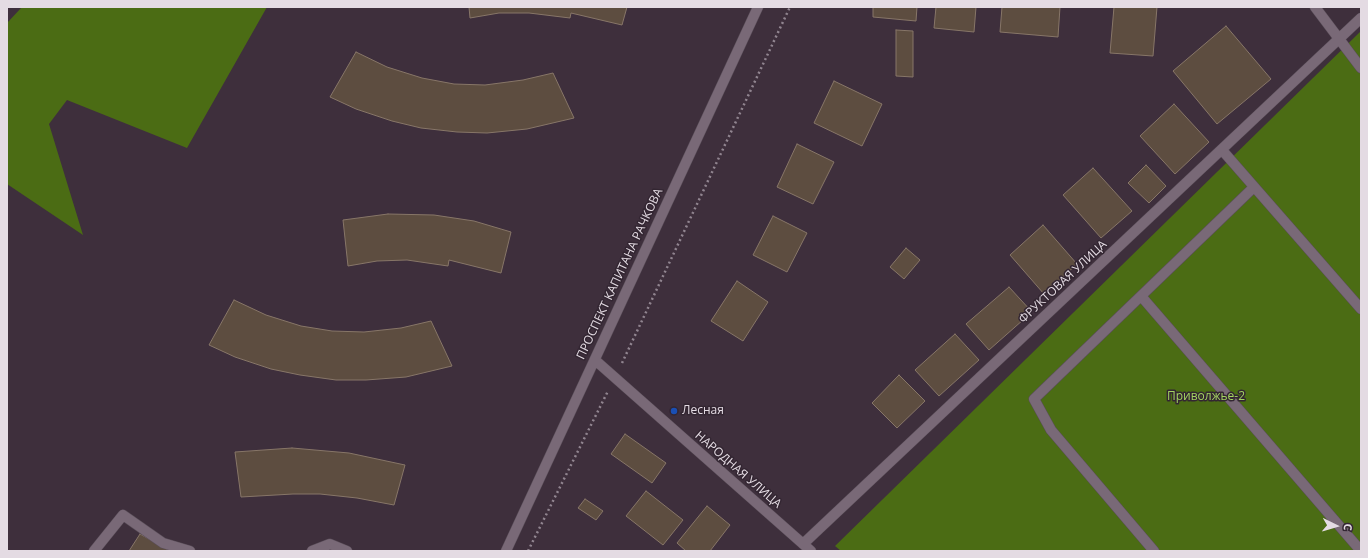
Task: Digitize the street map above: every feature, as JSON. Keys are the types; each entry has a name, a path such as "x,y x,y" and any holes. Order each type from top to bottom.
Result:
{"street":[{"name":"ПРОСПЕКТ КАПИТАНА РАЧКОВА","path":"506,551 758,7"},
{"path":"1315,7 1361,68"},
{"name":"ФРУКТОВАЯ УЛИЦА","path":"807,548 1361,18"},
{"path":"1222,150 1361,309"},
{"path":"1154,551 1051,430 1034,399 1254,187"},
{"path":"1141,296 1361,551"},
{"name":"НАРОДНАЯ УЛИЦА","path":"595,360 807,548"},
{"path":"94,551 123,515 163,543 190,551"},
{"path":"312,551 330,544 347,551"}],"path":[{"path":"528,551 615,378 790,7"}],"green space":[{"path":"22,7 267,7 187,148 67,100 49,124 83,235 7,184 7,23"},
{"name":"Приволжье-2","path":"1361,31 1361,551 841,551 835,546"}],"building":[{"path":"469,7 627,7 622,25 571,13 570,18 529,13 499,13 470,18"},
{"path":"873,7 917,7 916,21 873,17"},
{"path":"936,7 976,7 974,32 934,28"},
{"path":"1002,7 1060,7 1058,37 1000,32"},
{"path":"1114,7 1157,7 1153,56 1110,53"},
{"path":"1226,26 1271,79 1217,124 1173,71"},
{"path":"896,30 913,31 913,77 896,76"},
{"path":"356,52 387,67 422,78 454,84 485,85 523,80 553,73 574,118 527,129 487,133 457,132 421,128 392,121 356,109 330,97"},
{"path":"834,81 882,104 862,146 814,123"},
{"path":"1174,104 1209,142 1175,174 1140,136"},
{"path":"797,144 834,162 813,204 777,187"},
{"path":"1146,165 1166,186 1149,203 1128,183"},
{"path":"1093,168 1132,211 1101,238 1063,195"},
{"path":"388,214 434,215 474,221 511,232 501,273 449,260 448,266 407,260 377,261 348,266 343,220"},
{"path":"773,216 807,233 787,272 753,255"},
{"path":"1043,225 1077,264 1044,294 1010,255"},
{"path":"906,248 920,260 904,279 890,267"},
{"path":"737,281 768,302 743,341 711,321"},
{"path":"1009,287 1032,312 989,350 966,324"},
{"path":"234,300 266,315 301,326 332,331 364,332 401,328 431,321 452,366 406,377 366,380 336,380 271,369 235,357 209,345"},
{"path":"955,334 979,360 939,396 915,370"},
{"path":"899,375 925,401 897,428 872,403"},
{"path":"625,434 666,463 652,483 611,454"},
{"path":"292,448 349,453 405,465 394,505 357,498 320,494 241,497 235,452"},
{"path":"646,491 683,520 663,545 626,516"},
{"path":"585,499 603,511 596,520 578,508"},
{"path":"707,506 730,525 710,551 686,551 677,543"},
{"path":"140,534 170,551 129,551"}],"place":[{"name":"Лесная","path":"674,411"}]}
